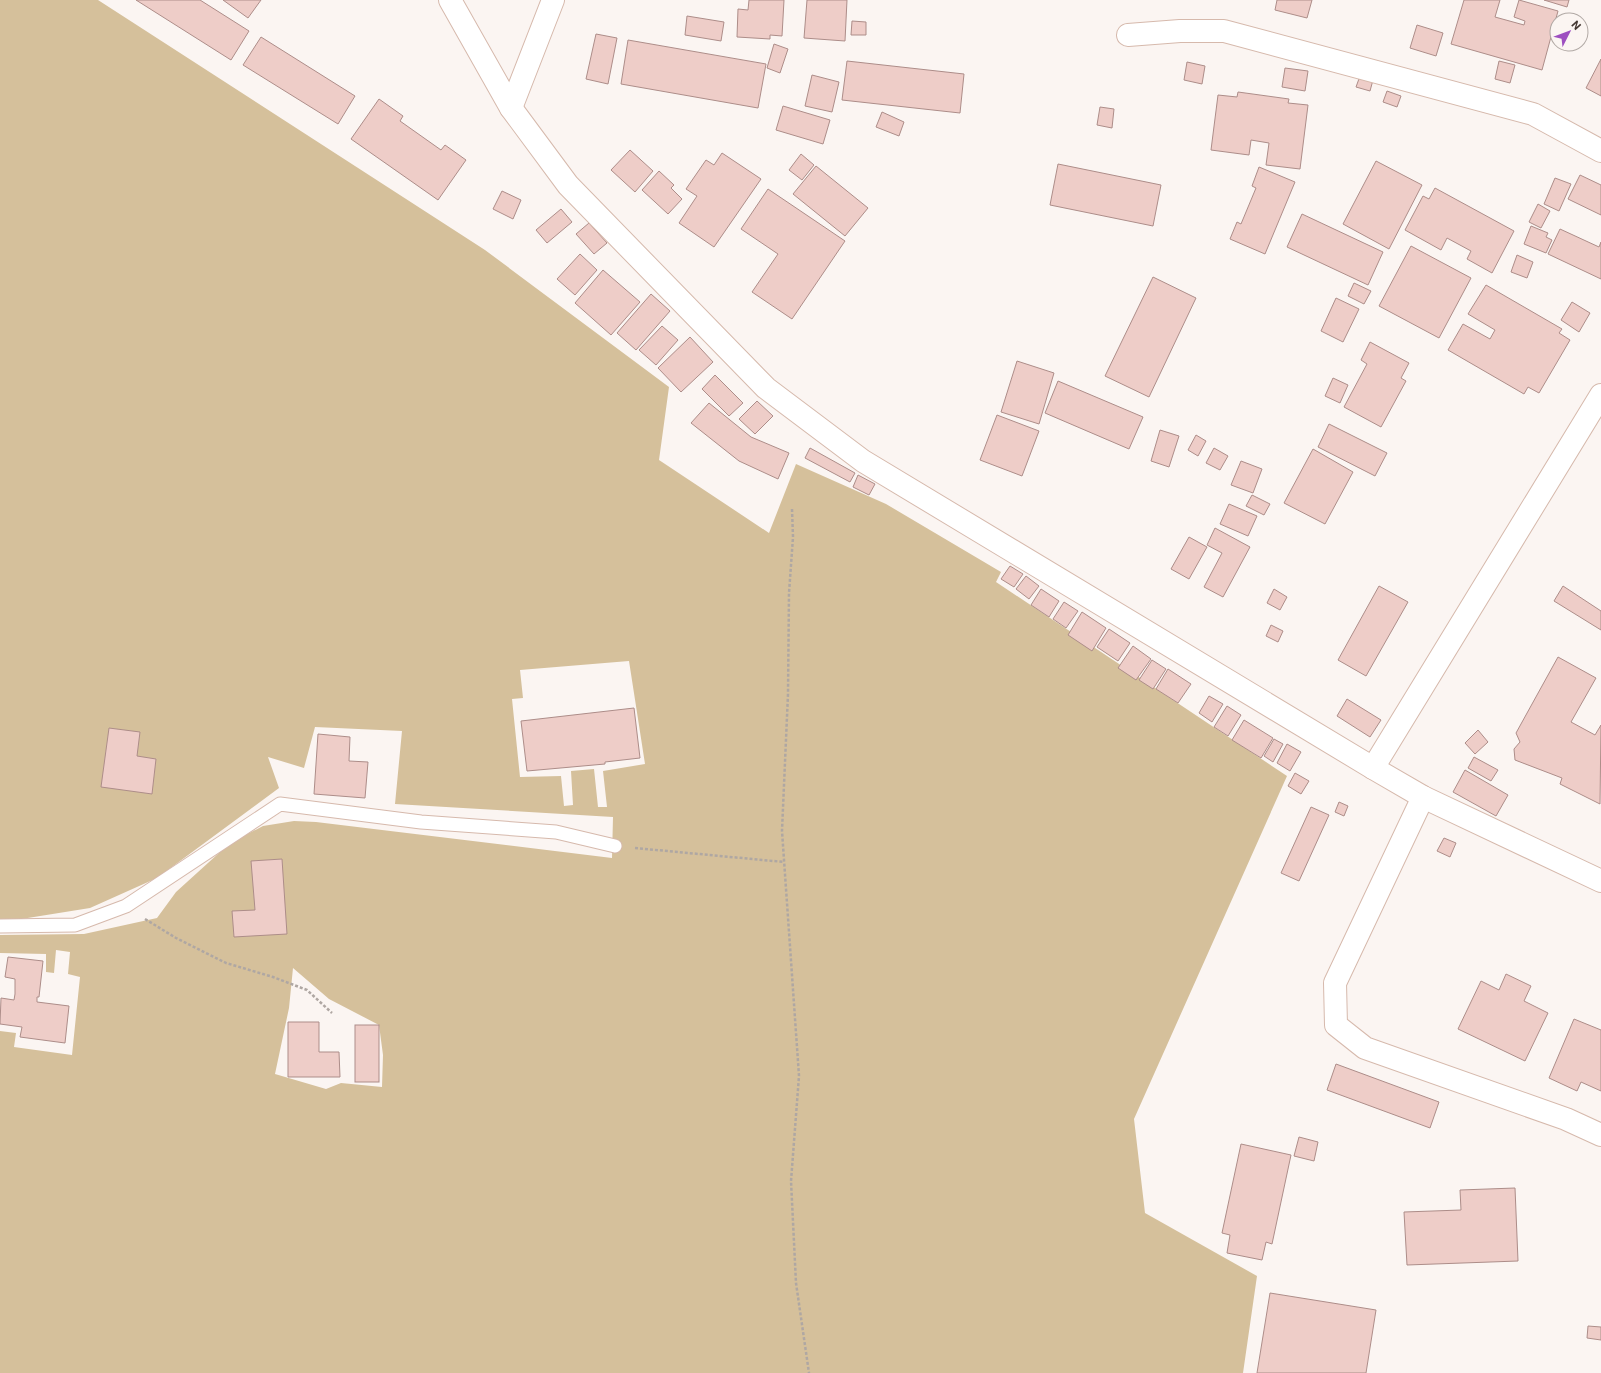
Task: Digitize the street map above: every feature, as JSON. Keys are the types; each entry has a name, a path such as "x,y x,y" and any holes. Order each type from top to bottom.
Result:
{"street":[{"path":"450,0 511,108 568,185 772,392 863,461 1372,768 1423,797 1601,881"},
{"path":"511,108 553,0"},
{"path":"1128,35 1224,31 1533,114 1601,151"},
{"path":"1372,768 1601,395"},
{"path":"1423,797 1335,983 1336,1025 1365,1048 1566,1119 1601,1135"}],"lane":[{"path":"0,926 75,925 126,906 280,804 421,822 556,832 615,846"}],"path":[{"path":"792,509 793,537 789,593 788,694 782,831 799,1076 791,1181 794,1244 796,1283 809,1373"},
{"path":"615,846 784,862"},
{"path":"126,906 176,938 226,963 273,977 307,990 332,1013"}],"shaded area":[{"path":"0,0 98,0 485,250 669,387 659,460 769,533 796,464 886,504 1001,572 996,582 1287,776 1134,1119 1145,1213 1257,1276 1243,1373 0,1373 0,1031 16,1033 14,1047 72,1055 80,977 68,974 70,952 56,950 54,973 46,972 46,954 0,953 0,935 84,934 157,918 176,892 230,843 263,826 294,821 316,822 612,858 613,817 395,804 402,731 315,727 304,768 268,757 279,788 157,878 90,908 9,921 0,920","holes":["629,661 645,764 603,771 607,807 598,807 594,769 571,771 573,805 564,806 561,776 520,777 512,699 523,698 520,670","293,968 329,999 379,1025 383,1055 382,1087 341,1083 326,1089 275,1074 289,1008"]}],"building":[{"path":"136,0 200,0 249,31 231,60"},
{"path":"223,0 261,0 248,18"},
{"path":"749,0 784,0 782,36 770,35 770,39 737,37 738,9 748,10"},
{"path":"807,0 847,0 845,41 804,38"},
{"path":"1277,0 1312,0 1307,18 1275,10"},
{"path":"1464,0 1500,0 1495,17 1524,25 1525,21 1514,17 1519,0 1558,11 1549,12 1549,44 1542,70 1451,44"},
{"path":"1544,0 1569,0 1567,7"},
{"path":"687,16 724,22 721,41 685,35"},
{"path":"852,21 866,22 866,35 851,35"},
{"path":"1417,25 1443,33 1436,56 1410,48"},
{"path":"596,34 617,38 608,84 586,79"},
{"path":"261,37 355,96 338,124 243,65"},
{"path":"628,40 766,64 758,108 621,84"},
{"path":"774,44 788,49 780,73 767,68"},
{"path":"1601,59 1601,96 1586,88"},
{"path":"847,61 964,74 960,113 842,100"},
{"path":"1499,61 1515,65 1510,83 1495,79"},
{"path":"1187,62 1205,66 1202,84 1184,80"},
{"path":"1285,68 1308,71 1305,91 1282,87"},
{"path":"812,75 839,82 832,112 805,106"},
{"path":"1360,76 1373,80 1370,91 1356,87"},
{"path":"1387,91 1401,96 1397,107 1383,102"},
{"path":"1238,92 1289,99 1288,103 1308,105 1300,169 1266,165 1269,143 1251,140 1249,155 1211,150 1218,95 1237,97"},
{"path":"379,99 403,116 400,121 441,150 445,145 466,160 438,200 351,139"},
{"path":"783,106 830,120 823,144 776,130"},
{"path":"1100,107 1114,109 1112,128 1097,125"},
{"path":"882,112 904,122 899,136 876,127"},
{"path":"630,150 653,171 635,192 611,170"},
{"path":"722,153 761,179 714,247 679,223 697,196 686,189 706,160 714,165"},
{"path":"801,154 814,165 802,180 789,170"},
{"path":"1376,161 1422,185 1389,249 1343,224"},
{"path":"1058,164 1161,185 1153,226 1050,205"},
{"path":"816,166 868,208 845,236 793,194"},
{"path":"1259,167 1295,182 1265,254 1230,239 1237,222 1241,224 1256,188 1252,186"},
{"path":"659,171 674,185 671,188 682,199 668,214 642,190"},
{"path":"1580,175 1601,185 1601,215 1568,199"},
{"path":"1555,178 1571,184 1559,211 1544,204"},
{"path":"1435,188 1514,231 1492,273 1467,259 1471,251 1447,238 1441,250 1405,230 1423,196 1429,199"},
{"path":"768,189 845,241 792,319 752,292 778,254 741,229"},
{"path":"502,191 521,200 513,219 493,209"},
{"path":"1538,204 1550,211 1541,228 1529,222"},
{"path":"561,209 572,222 547,243 536,230"},
{"path":"1302,214 1383,252 1368,285 1287,247"},
{"path":"589,223 607,243 594,254 576,234"},
{"path":"1531,226 1548,233 1546,237 1552,240 1546,253 1524,244"},
{"path":"1560,229 1599,247 1601,242 1601,279 1548,254"},
{"path":"1411,246 1471,278 1439,338 1379,306"},
{"path":"580,254 597,270 575,295 557,279"},
{"path":"1517,255 1533,262 1527,278 1511,272"},
{"path":"603,270 640,302 611,335 575,303"},
{"path":"1153,277 1196,298 1149,397 1105,376"},
{"path":"1354,283 1371,291 1364,304 1348,296"},
{"path":"1486,285 1562,329 1559,333 1570,340 1539,393 1528,387 1524,394 1448,350 1463,324 1490,339 1495,330 1468,314"},
{"path":"651,294 670,311 636,350 617,333"},
{"path":"1336,298 1359,309 1343,342 1321,331"},
{"path":"1572,302 1590,313 1579,332 1561,320"},
{"path":"662,326 678,340 656,365 639,350"},
{"path":"690,337 713,362 681,392 658,368"},
{"path":"1370,342 1409,363 1401,378 1406,381 1381,427 1344,407 1367,364 1361,360"},
{"path":"1017,361 1054,373 1039,424 1001,412"},
{"path":"715,375 743,403 729,416 702,389"},
{"path":"1333,378 1348,385 1340,403 1325,396"},
{"path":"1058,381 1143,417 1129,449 1045,413"},
{"path":"757,401 773,416 755,434 739,419"},
{"path":"709,403 751,437 789,453 778,479 739,461 691,423"},
{"path":"997,415 1039,431 1022,476 980,460"},
{"path":"1329,424 1387,453 1375,476 1318,447"},
{"path":"1160,430 1179,436 1169,467 1151,461"},
{"path":"1196,435 1206,441 1198,456 1188,450"},
{"path":"810,448 855,473 850,482 805,458"},
{"path":"1214,448 1228,456 1220,470 1206,463"},
{"path":"1313,449 1353,472 1325,524 1284,503"},
{"path":"1241,461 1262,469 1253,493 1231,485"},
{"path":"858,475 875,484 869,495 853,487"},
{"path":"1252,495 1270,504 1264,515 1246,506"},
{"path":"1229,504 1257,516 1248,536 1220,524"},
{"path":"1215,528 1250,547 1223,597 1204,587 1222,553 1207,545"},
{"path":"1189,537 1207,547 1189,579 1171,569"},
{"path":"1010,566 1023,574 1014,587 1001,579"},
{"path":"1026,576 1039,586 1029,599 1016,589"},
{"path":"1379,586 1408,602 1366,676 1338,660"},
{"path":"1563,586 1601,611 1601,630 1554,601"},
{"path":"1041,589 1059,601 1049,617 1031,605"},
{"path":"1274,589 1287,597 1280,610 1267,603"},
{"path":"1064,602 1078,611 1066,628 1053,619"},
{"path":"1082,612 1106,628 1092,651 1068,635"},
{"path":"1271,625 1283,631 1278,642 1266,636"},
{"path":"1109,629 1130,643 1118,661 1097,647"},
{"path":"1133,646 1151,659 1136,680 1118,668"},
{"path":"1558,657 1596,678 1571,722 1595,735 1601,725 1600,804 1560,784 1562,778 1515,760 1514,749 1520,742 1516,733"},
{"path":"1152,660 1166,669 1153,689 1139,680"},
{"path":"1168,669 1191,684 1178,703 1156,689"},
{"path":"1209,696 1223,704 1212,722 1199,713"},
{"path":"1347,699 1381,720 1370,737 1337,716"},
{"path":"1227,706 1241,715 1228,736 1214,727"},
{"path":"634,708 640,758 605,762 605,764 527,771 521,721"},
{"path":"1244,720 1273,738 1261,758 1232,740"},
{"path":"109,728 140,732 137,756 156,759 152,794 101,787"},
{"path":"1478,730 1488,742 1475,754 1465,743"},
{"path":"318,734 350,737 349,761 368,762 365,798 314,794"},
{"path":"1274,739 1283,744 1273,762 1264,756"},
{"path":"1287,744 1301,752 1290,771 1277,763"},
{"path":"1474,757 1498,770 1491,781 1468,768"},
{"path":"1465,770 1508,795 1496,816 1453,792"},
{"path":"1295,773 1309,781 1301,794 1288,786"},
{"path":"1339,802 1348,806 1344,816 1335,812"},
{"path":"1311,807 1329,815 1299,881 1281,873"},
{"path":"1444,838 1456,843 1450,857 1437,851"},
{"path":"282,859 287,934 234,937 232,911 255,910 251,861"},
{"path":"8,957 43,961 39,997 37,997 37,1002 69,1006 65,1043 20,1037 22,1027 0,1024 1,998 14,1000 15,994 15,979 5,977"},
{"path":"1506,974 1531,986 1524,1001 1548,1013 1525,1061 1458,1029 1481,981 1499,990"},
{"path":"1574,1019 1601,1030 1601,1091 1581,1082 1577,1091 1549,1078"},
{"path":"288,1022 319,1022 319,1052 339,1052 340,1077 288,1077"},
{"path":"355,1025 379,1025 379,1082 355,1082"},
{"path":"1336,1064 1439,1102 1430,1128 1327,1090"},
{"path":"1299,1137 1318,1142 1314,1161 1294,1156"},
{"path":"1241,1144 1291,1155 1272,1244 1266,1242 1262,1260 1227,1253 1230,1235 1222,1233"},
{"path":"1515,1188 1518,1261 1407,1265 1404,1212 1461,1210 1460,1190"},
{"path":"1270,1293 1376,1310 1366,1373 1257,1373"},
{"path":"1588,1326 1601,1327 1601,1340 1587,1338"}]}
